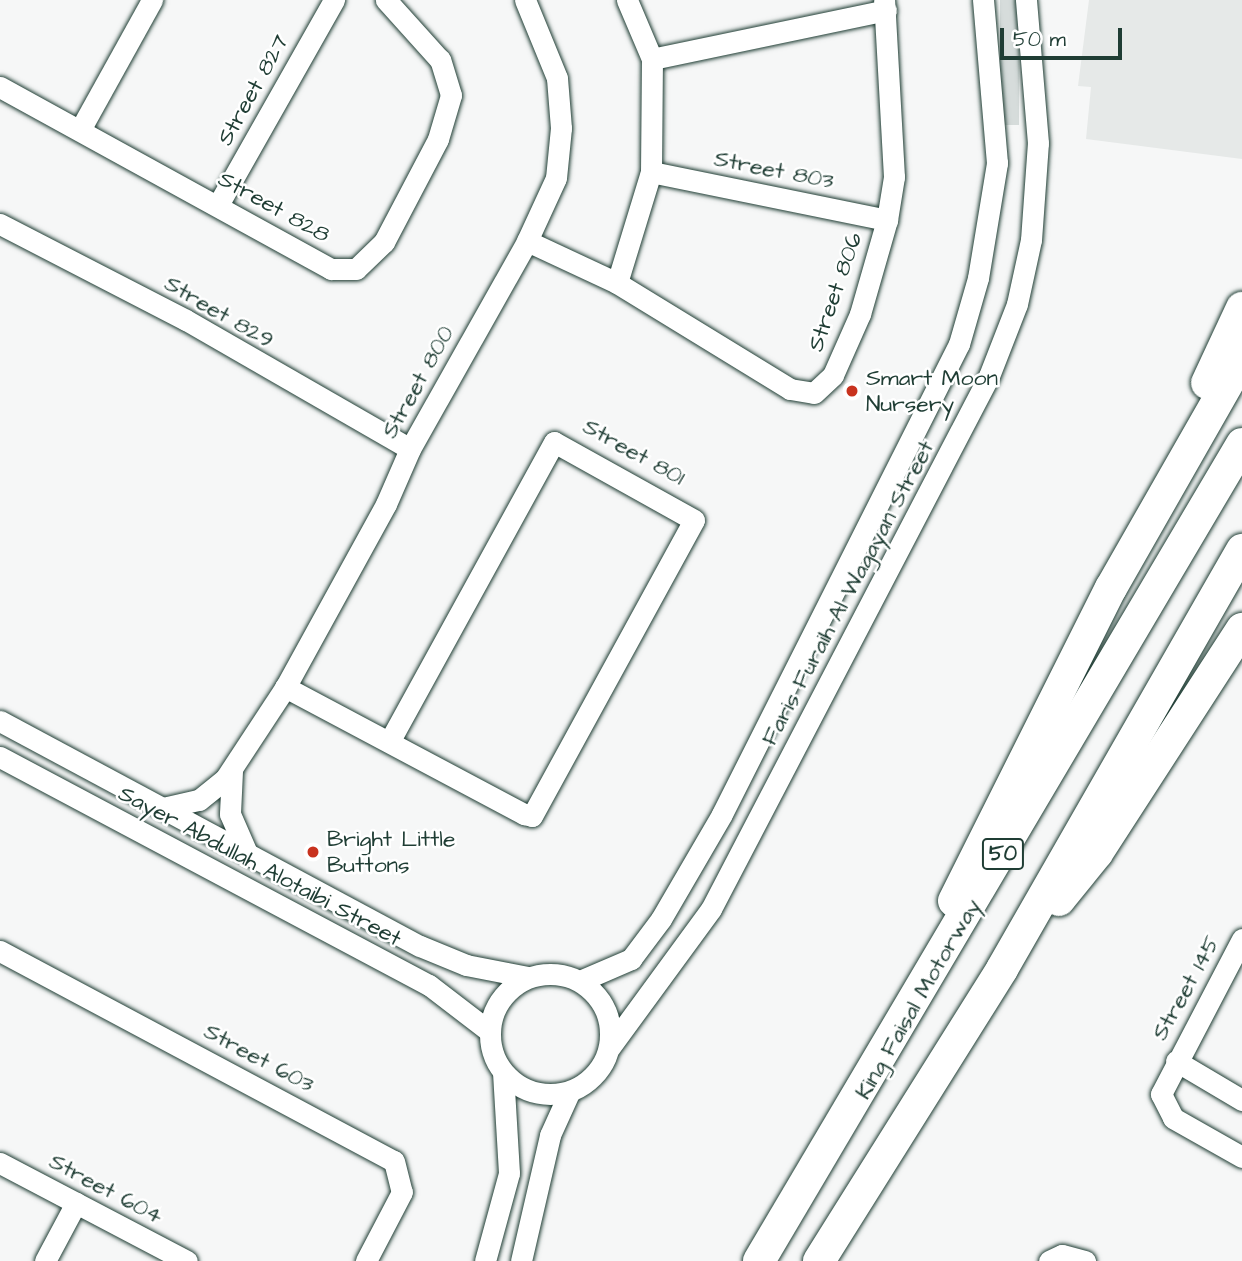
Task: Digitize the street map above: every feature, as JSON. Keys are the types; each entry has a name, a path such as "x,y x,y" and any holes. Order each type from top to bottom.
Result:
{"highway":[{"path":"870,1082 1000,803 1111,588 1242,308"},
{"path":"1111,588 1242,358"},
{"name":"King Faisal Motorway","path":"759,1261 870,1082 1242,444"},
{"name":"50","path":"819,1261 1002,969 1242,551"},
{"path":"1002,969 1097,853 1242,629"}],"street":[{"path":"80,130 152,0"},
{"name":"Street 827","path":"218,205 334,0"},
{"name":"Street 828","path":"0,86 331,269 356,269 384,242 438,139 452,95 440,60 386,0"},
{"name":"Street 800","path":"163,808 199,800 232,771 285,687 386,504 410,449 527,242 556,178 561,128 557,78 525,0"},
{"path":"617,283 651,172 652,59 627,0"},
{"name":"Faris Furaih Al Wagayan Street","path":"580,981 631,958 661,919 734,791 959,344 978,278 997,163 983,0"},
{"name":"Faris Furaih Al Wagayan Street","path":"610,1047 711,909 989,376 1017,304 1031,240 1038,143 1026,0"},
{"path":"652,59 885,5"},
{"name":"Street 806","path":"527,242 617,283 790,388 814,393 833,375 860,314 887,220 894,177 885,5"},
{"name":"Street 803","path":"651,172 887,220"},
{"name":"Street 829","path":"0,224 186,320 410,449"},
{"name":"Street 801","path":"285,687 524,814 538,812 694,520 554,442 389,742"},
{"name":"Sayer Abdullah Alotaibi Street","path":"0,721 443,956 528,977"},
{"name":"Sayer Abdullah Alotaibi Street","path":"0,757 429,985 489,1031"},
{"name":"Street 800","path":"232,771 230,814 247,853"},
{"name":"Street 145","path":"1242,939 1161,1094 1163,1105 1173,1118 1242,1157"},
{"name":"Street 603","path":"0,951 394,1161 402,1192 366,1261"},
{"path":"485,1261 509,1173 503,1073 489,1031 500,998 528,977 554,974 580,981 606,1009 610,1047 595,1074 570,1091 534,1093 503,1073"},
{"name":"Street 145","path":"1176,1061 1242,1100"},
{"path":"521,1261 550,1135 570,1091"},
{"name":"Street 604","path":"0,1163 187,1261"},
{"path":"45,1261 76,1203"},
{"path":"1049,1261 1062,1255 1085,1261"}],"shaded area":[{"path":"1000,0 1019,0 1019,125 1000,125"},
{"path":"1089,0 1242,0 1242,159 1086,139 1091,87 1078,86"}],"place":[{"name":"Smart Moon Nursery","path":"852,391"},
{"name":"Bright Little Buttons","path":"313,852"}]}
